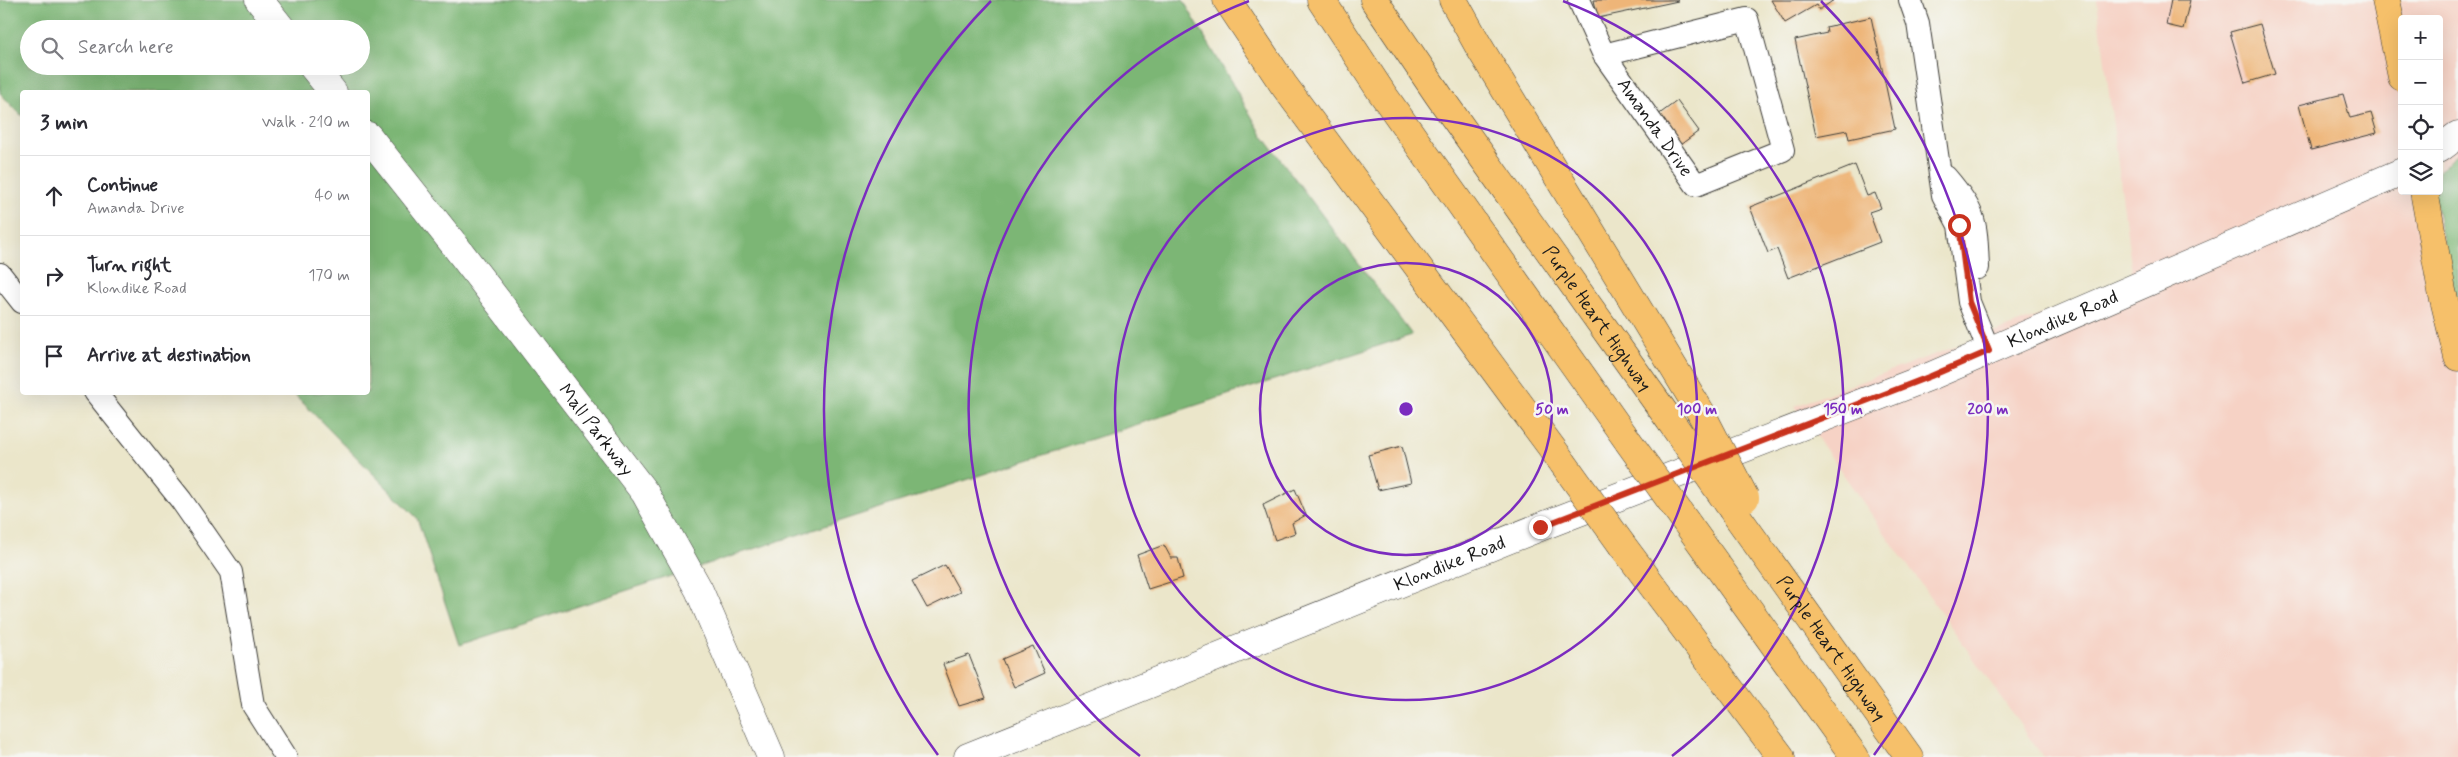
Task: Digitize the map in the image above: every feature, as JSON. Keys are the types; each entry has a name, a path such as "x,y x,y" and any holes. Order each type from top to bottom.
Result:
{"main road":[{"path":"1227,0 1289,92 1781,757"},
{"path":"1321,0 1382,93 1628,441 1855,757"},
{"name":"Purple Heart Highway","path":"1374,0 1439,96 1671,422 1738,503 1772,565 1909,757"},
{"path":"1453,0 1497,77 1700,411 1738,503"},
{"path":"2386,0 2398,60"},
{"path":"2425,195 2442,291 2458,357"}],"street":[{"path":"259,0 275,20"},
{"name":"Amanda Drive","path":"1578,0 1604,56 1696,185 1783,150 1747,19 1604,56"},
{"path":"1910,0 1918,23 1938,169 1969,207 1976,224 1979,291 1997,348"},
{"path":"319,75 331,90"},
{"path":"2443,146 2458,135"},
{"name":"Mall Parkway","path":"370,139 459,250 645,493 699,590 771,757"},
{"name":"Klondike Road","path":"968,757 1295,624 1931,376 2398,174"},
{"path":"0,274 20,299"},
{"path":"97,395 181,500 230,572 253,705 286,757"}],"shaded area":[{"path":"2097,0 2458,0 2458,152 2443,167 2443,15 2398,15 2398,195 2434,195 2458,316 2458,757 2043,757 1795,406 2133,281"}],"green space":[{"path":"0,0 1183,0 1263,136 1412,335 459,645 417,518 295,395 370,395 370,90 20,90 20,114 0,93"},
{"path":"2458,152 2458,316 2434,195 2443,195 2443,167"}],"building":[{"path":"1594,0 1678,0 1678,1 1598,18"},
{"path":"1771,0 1834,0 1819,10 1816,5 1785,23"},
{"path":"2171,0 2190,0 2183,29 2166,25"},
{"path":"1871,17 1895,129 1849,139 1847,130 1816,136 1795,40 1827,33 1826,27"},
{"path":"2260,24 2275,74 2245,83 2230,32"},
{"path":"2343,94 2350,118 2371,113 2377,133 2311,150 2299,105"},
{"path":"1677,101 1699,131 1680,145 1658,115"},
{"path":"1855,165 1867,196 1875,193 1881,208 1869,212 1880,242 1788,278 1777,249 1768,253 1750,207"},
{"path":"1402,446 1411,483 1378,490 1368,455"},
{"path":"1295,489 1306,515 1292,523 1295,533 1275,540 1263,505"},
{"path":"1164,545 1171,558 1178,558 1183,578 1148,589 1137,555"},
{"path":"945,565 960,592 927,608 912,581"},
{"path":"1033,646 1045,673 1014,687 1002,659"},
{"path":"969,655 986,698 959,706 943,664"}],"route":[{"path":"1540,527 1931,376 1989,351 1969,302 1959,225"}]}
